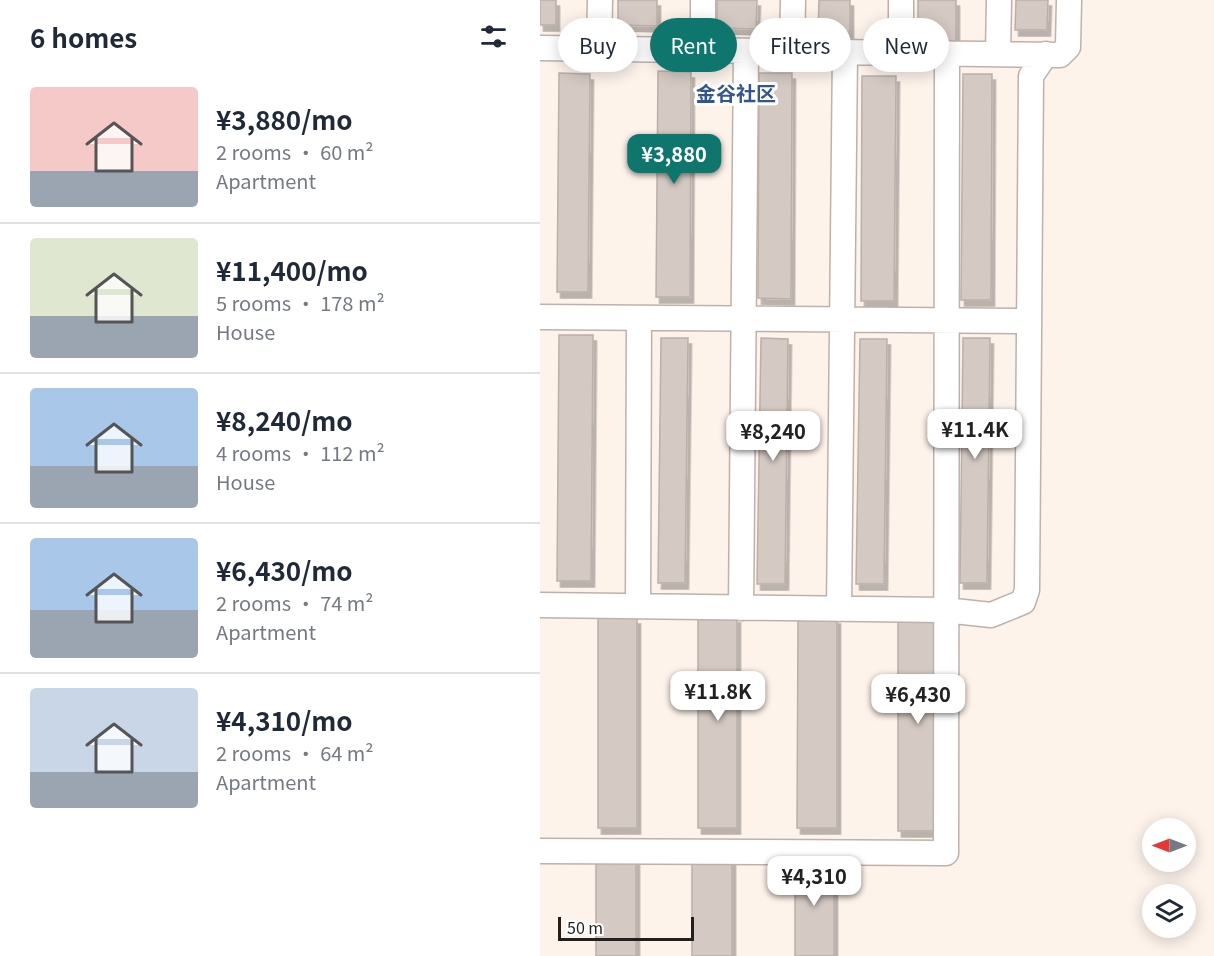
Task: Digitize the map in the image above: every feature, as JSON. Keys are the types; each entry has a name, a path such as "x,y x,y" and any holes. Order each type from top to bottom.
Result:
{"street":[{"path":"600,0 600,18"},
{"path":"703,0 703,18"},
{"path":"793,0 793,18"},
{"path":"901,0 901,18"},
{"path":"998,54 999,0"},
{"path":"949,53 1060,55 1068,47 1069,0"},
{"path":"540,48 558,48"},
{"path":"737,51 749,51"},
{"path":"741,608 746,51"},
{"path":"540,605 945,610 991,615 1023,602 1028,590 1030,76 1046,54"},
{"path":"840,609 845,72"},
{"path":"540,851 946,853 947,72"},
{"path":"540,317 1028,321"},
{"path":"638,606 639,318"}],"building":[{"path":"540,0 556,0 556,25 540,25"},
{"path":"618,0 657,0 657,18 650,18 650,26 638,26 638,18 618,18"},
{"path":"717,0 757,0 756,18 749,18 749,29 737,29 737,18 717,18"},
{"path":"819,0 850,0 850,18 818,18"},
{"path":"918,0 956,0 956,46 949,46 949,18 918,18"},
{"path":"1016,0 1048,0 1047,30 1015,30"},
{"path":"658,72 691,72 690,297 656,297"},
{"path":"559,73 590,74 588,292 557,292"},
{"path":"759,73 792,73 791,299 758,298"},
{"path":"963,74 992,74 991,300 961,300"},
{"path":"862,76 896,76 894,301 861,301"},
{"path":"559,335 593,335 591,581 557,581"},
{"path":"661,338 688,338 685,583 658,583"},
{"path":"761,338 788,339 785,584 757,584"},
{"path":"963,338 990,338 987,583 960,583"},
{"path":"860,339 887,339 884,584 856,584"},
{"path":"698,617 737,617 737,828 698,828"},
{"path":"598,618 637,618 637,828 598,828"},
{"path":"798,618 837,618 837,828 797,828"},
{"path":"898,620 938,620 937,831 898,831"},
{"path":"596,858 636,858 636,956 596,956"},
{"path":"795,858 834,858 834,956 795,956"},
{"path":"692,859 732,859 732,956 692,956"}],"district":[{"name":"金谷社区","path":"736,94"}]}
